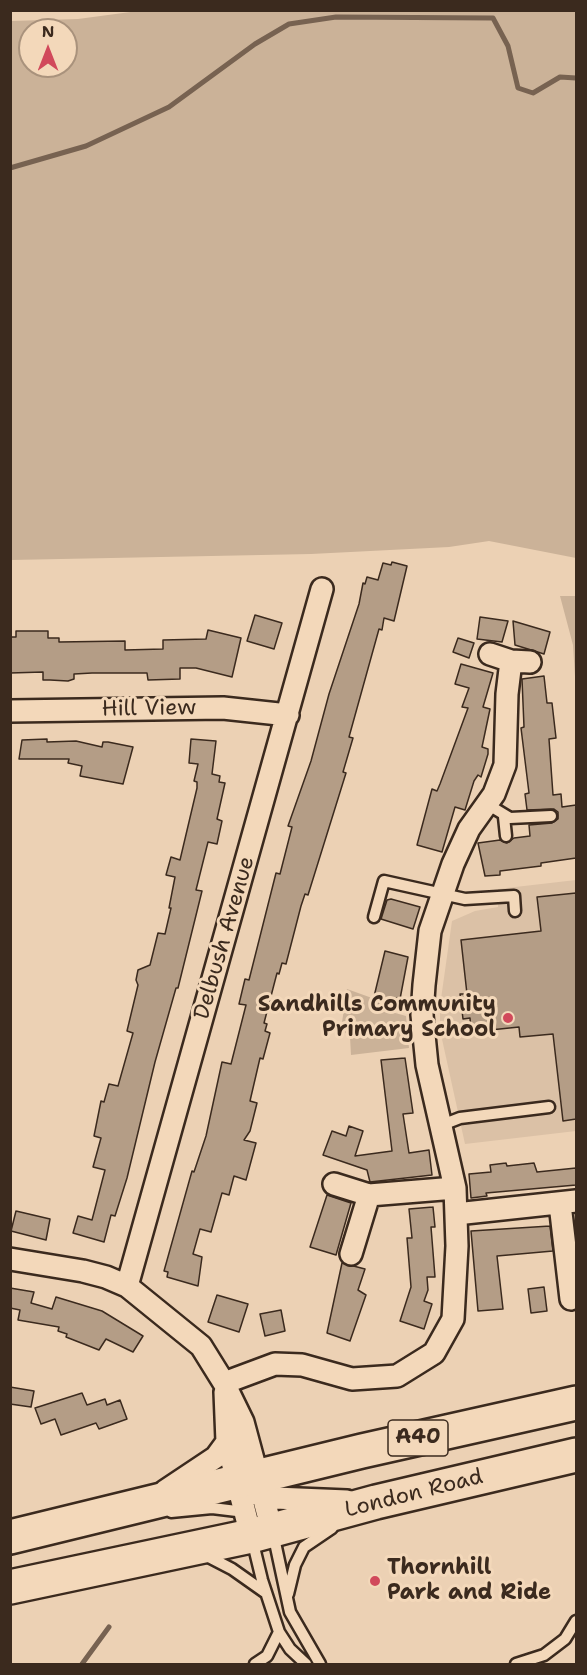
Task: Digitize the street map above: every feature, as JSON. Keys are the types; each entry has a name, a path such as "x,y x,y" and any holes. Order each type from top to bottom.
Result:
{"highway":[{"name":"A40","path":"10,1536 142,1506 255,1505 576,1403"},
{"name":"London Road","path":"255,1505 376,1502 576,1455"},
{"name":"A40","path":"10,1587 192,1549 255,1505"}],"street":[{"name":"Delbush Avenue","path":"126,1286 322,589"},
{"path":"224,1383 275,1364 302,1365 334,1375 366,1380 397,1376 423,1362 434,1353 444,1339 453,1319 457,1292 455,1188 427,1065 423,1015 430,931 464,840 500,782 505,765 507,694 521,662 490,654"},
{"name":"Hill View","path":"10,711 223,708 288,715"},
{"path":"334,1184 369,1195 455,1188"},
{"path":"351,1254 369,1195"},
{"path":"456,1214 568,1202 571,1299"},
{"path":"10,1259 83,1271 106,1277 126,1286 201,1346 224,1383 243,1422 255,1505"},
{"path":"224,1383 227,1442 255,1505"},
{"path":"142,1506 197,1472 216,1456 227,1442"}],"lane":[{"path":"487,804 504,817 551,816"},
{"path":"504,817 506,836"},
{"path":"374,917 384,880 465,899 514,896 516,912"},
{"path":"442,1125 460,1118 549,1107"},
{"path":"287,1600 295,1565 304,1547 322,1533 376,1502"},
{"path":"255,1505 266,1593 279,1632 290,1649 306,1665"},
{"path":"255,1505 294,1620 320,1665"},
{"path":"192,1549 232,1569 266,1593"},
{"path":"516,1665 544,1656 565,1639 576,1622"},
{"path":"255,1665 267,1656 279,1632"}],"shaded area":[{"path":"138,11 576,11 576,558 489,541 449,547 311,554 11,560 11,21 18,21 18,78 78,78 78,19"},
{"path":"560,596 576,596 576,692 573,645"},
{"name":"Sandhills Community Primary School","path":"576,880 576,1131 465,1144 440,1030 440,1006 452,921 475,911 498,907 498,889"},
{"path":"347,989 372,998 370,1006 406,1016 409,1048 351,1055 350,1037 341,1029"}],"building":[{"path":"392,562 407,566 394,621 384,618 382,630 379,629 349,737 353,738 343,772 346,773 308,895 305,894 301,906 286,964 282,963 279,974 277,973 264,1023 267,1024 265,1031 270,1033 263,1059 260,1058 250,1101 257,1103 250,1131 244,1140 256,1143 246,1180 234,1176 229,1195 222,1193 211,1232 200,1229 193,1254 202,1257 198,1286 167,1277 168,1272 164,1271 192,1171 194,1172 206,1136 222,1062 231,1064 246,1005 239,1004 245,979 249,980 276,873 280,874 292,827 288,826 311,761 329,694 359,604 363,583 365,584 367,577 378,580 383,563 391,565"},
{"path":"255,615 282,623 274,649 247,641"},
{"path":"480,617 508,621 502,642 477,639"},
{"path":"513,621 550,632 544,654 515,645"},
{"path":"208,630 241,638 232,677 196,668 180,668 180,679 148,680 147,673 74,674 74,679 68,681 43,680 43,672 10,673 10,637 16,637 16,631 48,631 48,638 59,638 59,642 125,641 125,650 163,649 163,640 206,639"},
{"path":"458,638 474,643 469,658 453,652"},
{"path":"461,664 493,673 483,707 490,709 482,747 488,749 488,754 481,777 478,775 474,781 465,810 455,807 442,852 417,845 432,789 437,791 468,708 462,707 469,688 455,684"},
{"path":"544,676 547,703 552,703 556,738 549,739 553,795 561,794 562,807 576,805 576,858 541,863 541,866 500,871 500,875 485,876 478,843 500,840 507,843 514,838 530,836 529,825 552,823 558,819 558,812 554,809 527,810 525,794 529,793 521,728 524,727 522,679"},
{"path":"47,739 47,742 76,741 102,747 103,742 108,742 133,747 123,784 80,776 82,766 68,763 69,759 19,759 22,740"},
{"path":"191,739 216,741 212,774 220,776 219,782 225,783 217,819 222,821 217,844 208,842 196,890 202,891 178,988 176,988 155,1062 127,1178 115,1216 111,1215 104,1242 73,1233 78,1216 92,1220 105,1170 93,1167 101,1138 94,1136 101,1101 104,1102 109,1084 118,1086 133,1033 127,1031 138,985 136,980 138,970 150,965 158,933 165,934 175,877 166,875 171,857 180,860 197,788 197,782 194,781 198,764 189,763"},
{"path":"576,893 576,1119 563,1121 553,1034 520,1037 519,1027 471,1032 470,1018 463,1019 460,994 467,994 461,940 541,931 537,897"},
{"path":"391,899 420,907 413,929 381,919 387,900"},
{"path":"385,951 408,957 400,999 392,997 388,1010 372,1005"},
{"path":"405,1058 413,1113 403,1114 409,1153 429,1150 432,1175 370,1182 367,1170 323,1155 332,1131 346,1136 349,1126 363,1131 355,1156 392,1151 381,1060"},
{"path":"506,1163 507,1166 534,1163 537,1172 576,1168 576,1185 486,1193 487,1196 471,1198 469,1174 491,1172 490,1165"},
{"path":"327,1195 351,1203 336,1255 310,1247"},
{"path":"433,1207 435,1227 431,1227 435,1277 427,1277 428,1290 424,1301 432,1304 424,1329 400,1321 411,1287 407,1238 412,1238 409,1209"},
{"path":"16,1211 50,1219 46,1240 11,1231"},
{"path":"550,1226 553,1251 497,1256 503,1309 478,1311 471,1231"},
{"path":"342,1263 365,1269 358,1290 366,1295 350,1341 327,1333"},
{"path":"544,1287 547,1311 531,1313 528,1289"},
{"path":"10,1288 34,1292 31,1303 52,1309 56,1297 102,1311 143,1336 133,1352 106,1339 99,1350 66,1337 67,1334 58,1331 59,1327 18,1320 20,1310 10,1308"},
{"path":"217,1295 248,1304 239,1332 208,1322"},
{"path":"281,1310 285,1331 265,1336 260,1314"},
{"path":"10,1387 34,1391 31,1407 10,1404"},
{"path":"82,1393 87,1405 105,1399 107,1405 120,1400 127,1419 99,1429 96,1423 61,1435 55,1419 41,1424 35,1408"}],"waterway":[{"path":"10,168 86,146 169,107 255,44 289,24 336,17 493,18 508,46 518,88 533,93 560,77 576,78"},
{"path":"82,1664 109,1627"}],"place":[{"name":"Sandhills Community Primary School","path":"508,1018"},
{"name":"Thornhill Park and Ride","path":"375,1581"}]}
